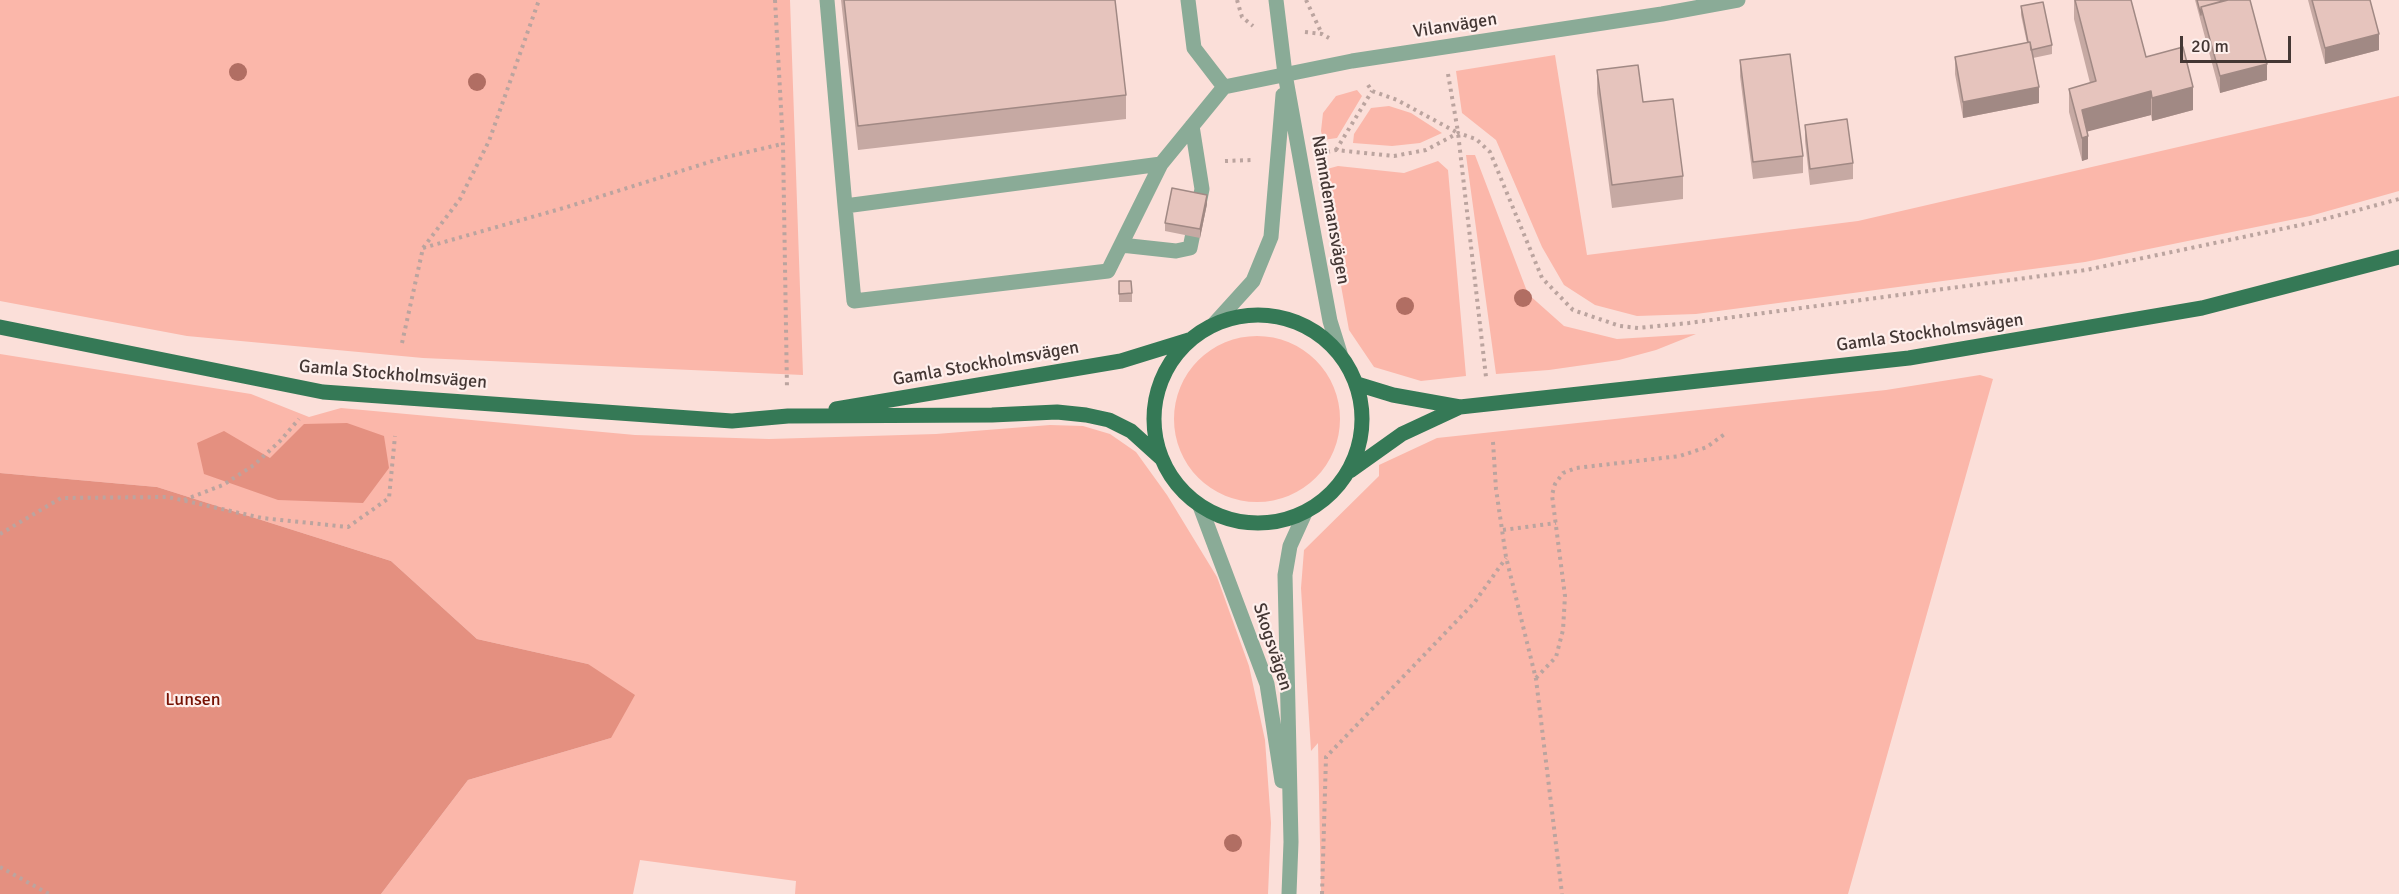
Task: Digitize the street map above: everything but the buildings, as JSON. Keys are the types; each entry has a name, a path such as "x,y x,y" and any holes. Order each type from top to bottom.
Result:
{"main road":[{"name":"Gamla Stockholmsvägen","path":"1357,384 1393,395 1460,407 1909,358 2202,308 2399,257"},
{"path":"1253,314 1288,318 1319,333 1340,353 1357,384 1363,416 1350,471 1337,488 1305,513 1277,522 1246,523 1200,506 1180,489 1162,459 1154,410 1165,372 1189,340 1214,324 1253,314"},
{"name":"Gamla Stockholmsvägen","path":"0,327 323,392 732,421 788,416 1121,361 1189,340"},
{"name":"Gamla Stockholmsvägen","path":"1350,471 1402,434 1460,407"},
{"name":"Gamla Stockholmsvägen","path":"788,416 992,415 1057,412 1086,415 1109,420 1131,431 1162,459"}],"street":[{"path":"827,0 854,302 1108,271 1161,165 1224,87 1194,48 1188,0"},
{"name":"Nämndemansvägen","path":"1276,0 1285,74 1330,321 1340,353"},
{"name":"Vilanvägen","path":"1224,87 1352,61 1662,14 1738,0"},
{"name":"Nämndemansvägen","path":"1214,324 1253,281 1270,237 1285,74"},
{"path":"1121,245 1176,251 1191,248 1202,189 1192,126"},
{"path":"846,206 1161,165"},
{"name":"Skogsvägen","path":"1200,506 1267,684 1291,842"},
{"name":"Skogsvägen","path":"1289,894 1291,842 1285,575 1290,546 1305,513"}],"path":[{"path":"402,343 423,248 460,199 489,141 539,0"},
{"path":"775,0 783,144 788,416"},
{"path":"1306,0 1322,34"},
{"path":"1443,47 1458,133 1486,377"},
{"path":"1352,61 1372,91 1397,100 1458,133 1476,140 1490,152 1542,278 1573,310 1620,326 1638,328 1689,323 2086,270 2310,223 2399,199"},
{"path":"1336,150 1372,91"},
{"path":"1300,156 1336,150 1394,156 1426,150 1458,133"},
{"path":"423,248 567,207 722,158 783,144"},
{"path":"1198,162 1277,158"},
{"path":"182,500 223,485 254,465 280,441 299,419"},
{"path":"1536,679 1556,657 1563,630 1565,596 1552,495 1555,484 1563,473 1596,465 1680,456 1707,447 1726,433"},
{"path":"0,534 61,498 168,497 262,518 348,527 389,498 395,436"},
{"path":"1493,442 1496,489 1506,557 1536,679 1562,894"},
{"path":"1503,530 1556,523"},
{"path":"1322,894 1326,757 1474,603 1506,557"},
{"path":"0,867 49,894"}],"shaded area":[{"path":"0,0 790,0 803,375 423,358 187,336 0,301"},
{"path":"1555,55 1587,255 1858,221 2399,96 2399,191 2310,216 2085,262 1696,314 1637,316 1595,305 1564,285 1542,247 1496,140 1462,113 1456,71"},
{"path":"1357,90 1362,96 1337,138 1323,140 1321,131 1323,113 1336,96"},
{"path":"1389,106 1411,113 1442,133 1420,143 1392,146 1353,143 1354,134 1371,108"},
{"path":"1466,155 1475,155 1528,294 1564,326 1617,339 1696,334 1656,350 1619,360 1549,370 1496,374"},
{"path":"1438,161 1448,170 1466,376 1421,381 1374,367 1349,330 1322,180 1327,169 1338,166 1404,173"},
{"path":"1257,336 1289,342 1316,360 1334,387 1340,419 1334,451 1316,478 1289,496 1257,502 1225,496 1198,478 1180,451 1174,419 1180,387 1198,360 1225,342"},
{"path":"0,354 251,394 309,417 341,408 635,435 769,439 936,434 1050,425 1083,426 1110,434 1136,452 1167,495 1217,577 1249,666 1265,740 1271,823 1268,894 795,894 796,881 640,860 633,894 381,894 468,780 611,738 588,664 477,639 391,561 157,487 0,473"},
{"path":"1980,375 1993,379 1848,894 1321,894 1318,743 1311,751 1301,588 1304,550 1379,476 1379,465 1437,438 1886,390"}],"green space":[{"path":"347,423 384,436 389,468 363,503 278,500 204,474 197,443 224,431 270,458 304,424"},
{"name":"Lunsen","path":"0,473 157,487 391,561 477,639 588,664 635,695 611,738 468,780 381,894 0,894"}]}
